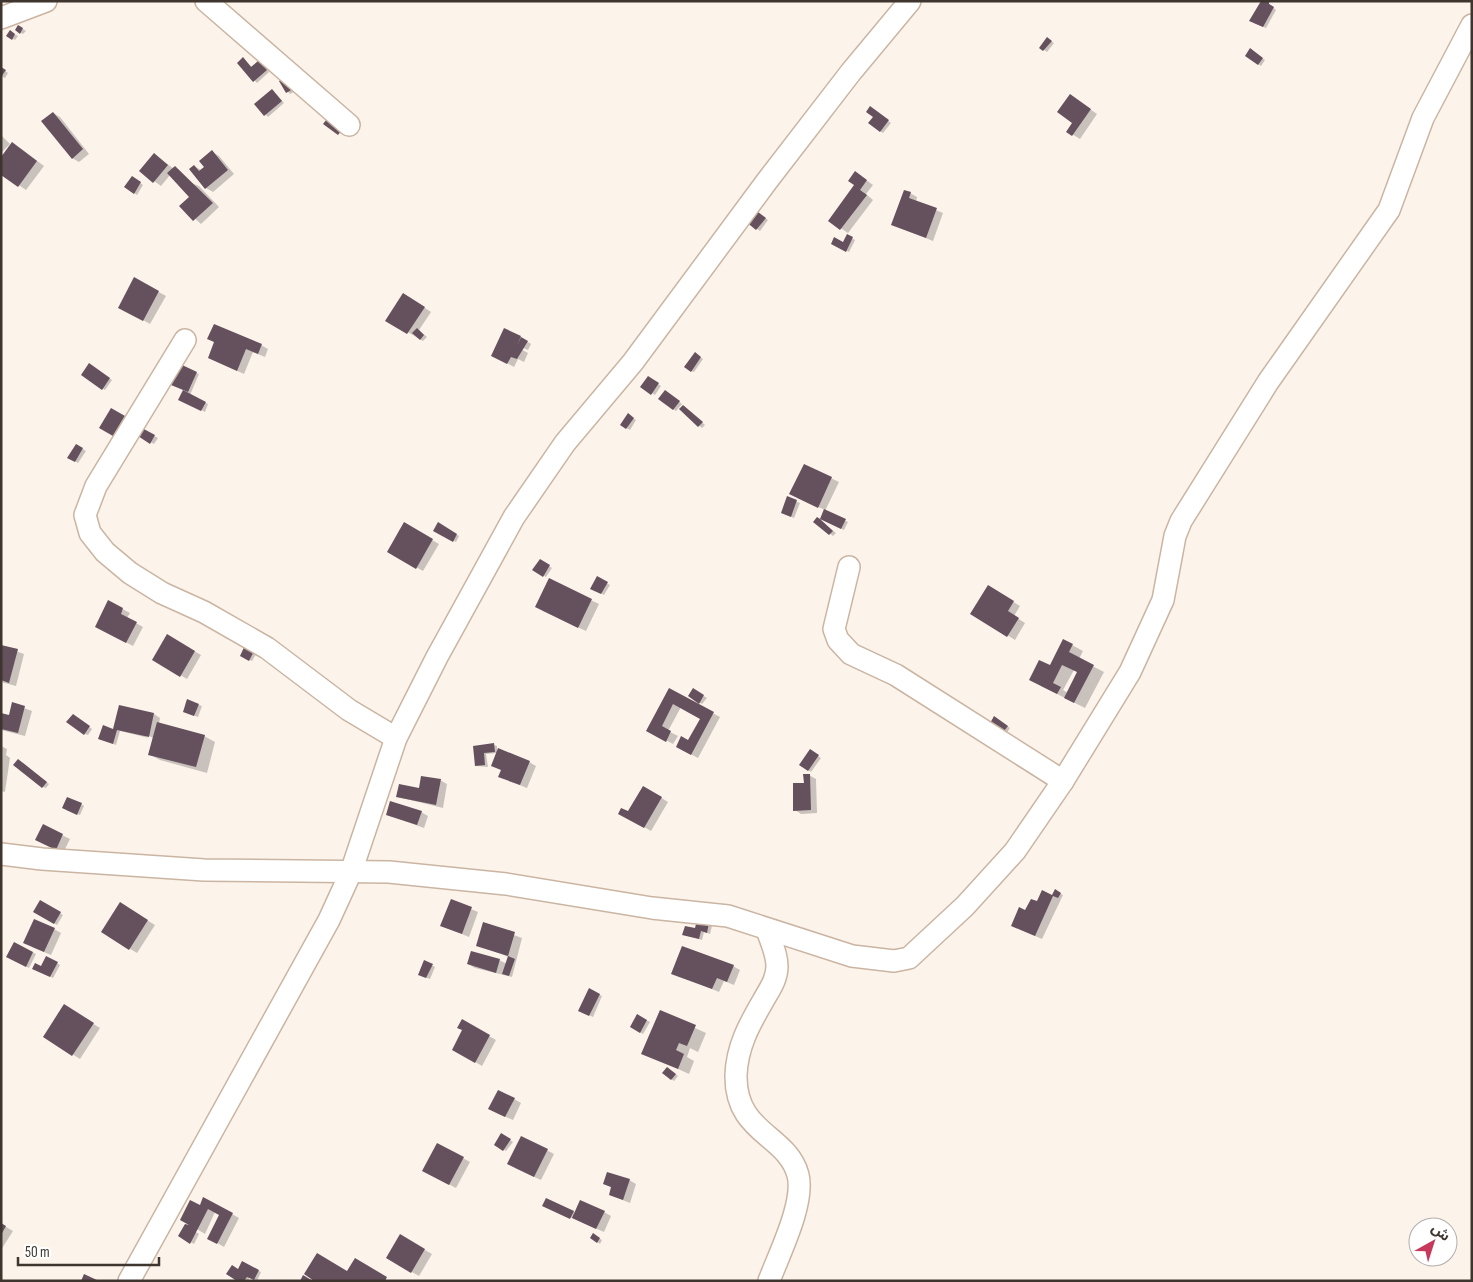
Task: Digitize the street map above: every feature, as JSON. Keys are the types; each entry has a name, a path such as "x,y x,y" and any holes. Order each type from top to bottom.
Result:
{"street":[{"path":"1,18 46,1"},
{"path":"206,1 349,125"},
{"path":"129,1281 329,920 351,872 396,738 437,657 514,517 565,443 633,362 851,72 910,1"},
{"path":"1,854 42,859 204,870 389,872 506,884 652,908 728,916 852,956 894,961 909,958 965,906 1015,851 1063,781 1130,672 1163,600 1175,536 1185,513 1268,382 1389,210 1423,118 1472,25"},
{"path":"185,340 96,486 85,515 90,533 105,552 130,573 162,593 204,612 267,648 349,710 396,738"},
{"path":"849,567 834,629 838,640 851,654 896,675 1063,781"},
{"path":"767,930 777,964 776,977 742,1042 736,1078 744,1112 751,1122 790,1159 798,1175 798,1194 794,1211 769,1281"}],"building":[{"path":"1261,1 1269,1 1269,4 1274,7 1263,27 1249,21"},
{"path":"18,25 23,28 20,34 15,30"},
{"path":"10,30 15,34 12,40 6,36"},
{"path":"1047,37 1052,41 1043,51 1039,48"},
{"path":"1250,48 1263,58 1258,65 1245,56"},
{"path":"243,57 251,67 259,60 267,70 253,82 237,63"},
{"path":"1,67 6,70 1,77"},
{"path":"292,73 300,85 286,93 279,81"},
{"path":"272,89 282,101 264,116 254,104"},
{"path":"1070,94 1091,109 1072,136 1066,132 1072,123 1057,112"},
{"path":"870,106 889,120 880,132 868,123 873,117 866,112"},
{"path":"333,111 347,123 338,135 323,124"},
{"path":"53,112 83,149 72,159 41,121"},
{"path":"12,142 37,161 18,187 1,175 1,157"},
{"path":"212,150 228,170 205,189 189,169 194,165 199,171 204,167 199,161"},
{"path":"154,153 168,165 153,183 139,171"},
{"path":"175,166 213,203 193,221 179,206 189,197 167,173"},
{"path":"855,171 867,180 860,190 867,195 840,230 828,221 854,185 848,181"},
{"path":"132,176 141,182 134,194 124,187"},
{"path":"904,190 911,192 909,198 937,208 926,238 891,225"},
{"path":"754,209 766,218 756,230 745,221"},
{"path":"847,234 853,237 846,252 831,244 834,237 843,242"},
{"path":"134,277 159,291 143,321 118,308"},
{"path":"403,293 425,307 407,334 385,321"},
{"path":"214,324 262,344 258,354 246,349 237,371 208,358 214,342 207,339"},
{"path":"417,328 424,335 420,340 412,333"},
{"path":"504,328 521,336 517,346 521,337 528,341 517,359 511,357 507,364 491,356"},
{"path":"695,352 701,357 691,372 684,367"},
{"path":"89,363 110,378 102,390 81,375"},
{"path":"180,364 197,372 188,392 171,385"},
{"path":"648,376 659,383 651,395 640,387"},
{"path":"183,390 206,402 201,411 178,400"},
{"path":"665,390 680,401 673,410 658,399"},
{"path":"683,405 703,422 698,427 679,409"},
{"path":"111,408 125,416 113,436 99,428"},
{"path":"628,413 634,418 626,429 620,425"},
{"path":"142,428 155,435 150,444 138,436"},
{"path":"76,444 83,448 75,462 67,458"},
{"path":"804,464 832,477 818,508 789,494"},
{"path":"787,496 797,500 791,517 781,513"},
{"path":"824,509 846,519 841,529 820,519"},
{"path":"817,517 833,531 829,535 813,522"},
{"path":"404,522 433,539 416,569 387,552"},
{"path":"438,522 457,534 453,542 433,531"},
{"path":"540,559 550,565 543,577 532,570"},
{"path":"597,576 608,582 601,594 590,589"},
{"path":"549,578 592,599 578,628 535,607"},
{"path":"988,585 1014,601 1008,611 1019,618 1007,637 970,614"},
{"path":"108,600 123,608 121,614 137,622 126,643 95,627"},
{"path":"167,634 195,651 180,677 152,660"},
{"path":"1063,639 1073,644 1069,652 1094,665 1074,703 1064,698 1077,672 1062,665 1053,683 1061,687 1057,694 1029,680 1039,660 1050,665"},
{"path":"246,643 256,647 249,661 240,656"},
{"path":"1,645 18,649 9,683 1,680"},
{"path":"669,688 714,712 691,755 676,747 681,736 688,740 700,719 673,704 662,726 671,731 666,742 646,731"},
{"path":"693,688 704,695 699,704 688,696"},
{"path":"187,699 199,704 194,716 183,712"},
{"path":"12,702 25,706 18,733 1,729 1,713 9,715"},
{"path":"119,705 154,713 149,737 117,730 113,744 98,739 103,725 113,729"},
{"path":"73,714 90,726 84,735 66,722"},
{"path":"994,716 1008,726 1004,731 988,727"},
{"path":"157,722 205,735 196,767 148,755"},
{"path":"494,743 495,752 484,753 485,765 475,766 473,746"},
{"path":"498,748 530,761 520,785 498,777 501,770 491,766"},
{"path":"810,749 819,755 808,771 799,765"},
{"path":"18,759 47,782 42,788 13,765"},
{"path":"803,774 810,774 811,810 793,811 793,783 804,783"},
{"path":"421,776 441,779 436,805 396,797 399,784 419,788"},
{"path":"643,786 662,797 644,828 618,814 621,808 628,811"},
{"path":"67,797 82,803 77,815 62,808"},
{"path":"390,801 422,811 417,825 386,815"},
{"path":"43,824 63,834 56,850 35,840"},
{"path":"1055,889 1061,893 1058,898 1053,896 1035,936 1011,926 1019,907 1025,910 1031,899 1037,901 1042,890 1052,895"},
{"path":"451,899 472,907 462,934 440,926"},
{"path":"40,900 61,912 54,924 33,912"},
{"path":"120,902 148,920 129,950 101,932"},
{"path":"34,919 55,928 44,952 23,943"},
{"path":"697,920 709,923 707,933 701,931 699,939 682,935 685,926 695,928"},
{"path":"483,922 515,932 508,956 476,946"},
{"path":"14,942 33,952 26,967 6,957"},
{"path":"682,946 734,965 727,982 717,978 712,989 671,974"},
{"path":"471,951 500,959 496,973 467,964"},
{"path":"46,956 58,962 50,977 32,969 35,963 41,966"},
{"path":"508,956 515,959 509,976 502,974"},
{"path":"424,960 433,964 426,978 418,975"},
{"path":"589,988 600,994 589,1016 578,1011"},
{"path":"64,1004 94,1023 72,1056 43,1037"},
{"path":"660,1010 696,1025 687,1046 679,1043 676,1050 684,1054 678,1069 641,1054"},
{"path":"637,1014 647,1020 640,1033 630,1027"},
{"path":"462,1019 490,1035 475,1063 452,1050 462,1030 457,1028"},
{"path":"667,1067 676,1074 671,1080 662,1073"},
{"path":"498,1090 515,1098 505,1117 488,1109"},
{"path":"501,1133 511,1139 503,1151 494,1145"},
{"path":"521,1136 548,1149 534,1177 507,1164"},
{"path":"437,1143 464,1157 449,1185 422,1171"},
{"path":"607,1172 630,1179 623,1200 609,1195 611,1187 603,1184"},
{"path":"203,1197 233,1213 217,1244 207,1239 219,1215 208,1209 190,1244 178,1236 185,1224 189,1225 180,1220 190,1200 200,1205"},
{"path":"546,1198 574,1211 570,1219 542,1206"},
{"path":"580,1200 605,1211 596,1229 572,1218"},
{"path":"1,1223 6,1226 1,1235"},
{"path":"593,1233 600,1238 597,1243 590,1238"},
{"path":"400,1234 425,1249 411,1273 386,1258"},
{"path":"317,1253 347,1271 355,1258 387,1277 385,1281 314,1281 304,1274"},
{"path":"242,1261 259,1270 254,1280 247,1277 244,1281 237,1281 226,1274 232,1265 238,1269"},
{"path":"84,1274 99,1281 81,1281"},
{"path":"303,1275 313,1281 300,1281"}]}
